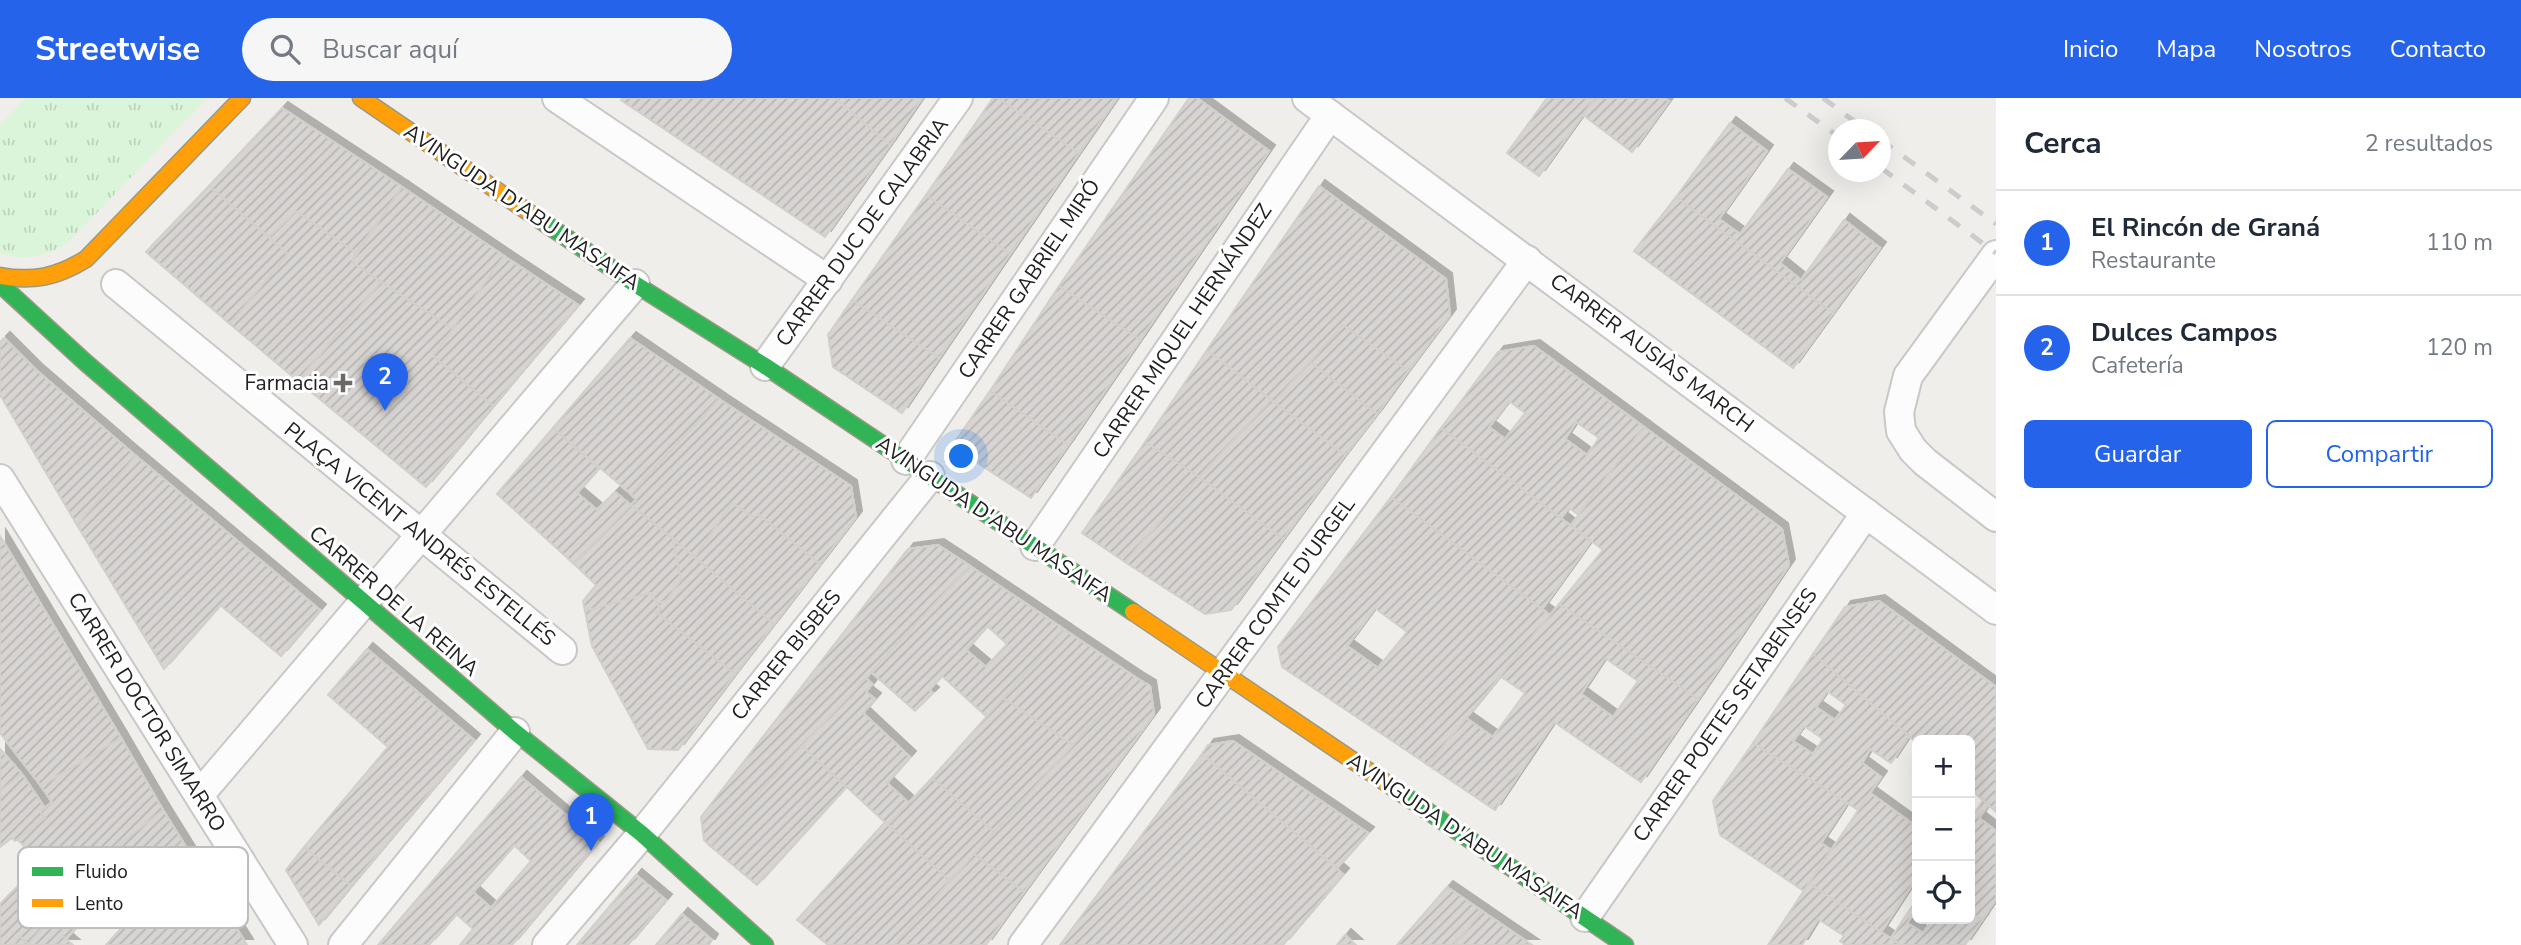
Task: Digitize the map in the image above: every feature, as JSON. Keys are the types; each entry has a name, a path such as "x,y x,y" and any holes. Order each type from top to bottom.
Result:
{"street":[{"path":"3,289 56,276 86,259 242,98"},
{"name":"AVINGUDA D'ABU MASAIFA","path":"361,98 635,284 765,366 1224,673 1625,945"},
{"path":"557,98 828,280"},
{"name":"CARRER DUC DE CALABRIA","path":"765,366 958,98"},
{"name":"CARRER GABRIEL MIRÓ","path":"906,460 1154,98"},
{"name":"CARRER AUSIÀS MARCH","path":"1307,98 1996,610"},
{"name":"CARRER MIQUEL HERNÁNDEZ","path":"1035,547 1329,115"},
{"path":"1996,255 1908,376 1899,412 1901,431 1913,450 1996,517"},
{"name":"CARRER COMTE D'URGEL","path":"1023,945 1527,260"},
{"name":"PLAÇA VICENT ANDRÉS ESTELLÉS","path":"116,284 562,650"},
{"path":"200,794 635,284"},
{"name":"CARRER DE LA REINA","path":"3,289 515,732 642,834 754,941"},
{"name":"CARRER BISBES","path":"547,945 642,834 930,476"},
{"name":"CARRER DOCTOR SIMARRO","path":"0,479 233,847"},
{"name":"CARRER POETES SETABENSES","path":"1585,917 1866,513"},
{"path":"343,945 515,732"},
{"name":"CARRER DOCTOR SIMARRO","path":"248,872 293,945"}],"green space":[{"path":"25,98 207,98 68,243 43,254 18,257 0,253 0,125"}],"building":[{"path":"835,98 890,145 825,237 621,100"},
{"path":"835,98 922,98 890,145"},
{"path":"993,98 998,98 1079,153 1010,254 926,195"},
{"path":"998,98 1117,98 1079,153"},
{"path":"1189,98 1197,98 1269,151 1140,340 1059,286"},
{"path":"1547,98 1595,98 1539,176 1507,153"},
{"path":"1595,98 1664,98 1669,101 1632,152 1583,115"},
{"path":"282,108 402,187 356,253 296,211 269,237 209,186"},
{"path":"1730,123 1767,151 1719,219 1740,234 1788,169 1827,197 1780,263 1801,280 1844,220 1880,248 1833,313 1676,197"},
{"path":"209,186 288,254 230,324 146,252"},
{"path":"1319,186 1446,279 1450,315 1408,371 1343,325 1274,402 1207,350"},
{"path":"402,187 504,256 453,329 352,262"},
{"path":"926,195 1010,254 939,358 852,300"},
{"path":"1676,197 1833,313 1793,368 1634,251"},
{"path":"296,211 356,253 352,262 381,282 298,381 230,324 288,254 269,237"},
{"path":"504,256 578,305 493,406 433,356"},
{"path":"381,282 453,329 433,356 493,406 426,487 298,381"},
{"path":"1059,286 1140,340 1068,445 990,391"},
{"path":"852,300 939,358 902,413 833,367 828,335"},
{"path":"1343,325 1408,371 1377,414 1310,362"},
{"path":"4,338 36,370 136,456 77,525 0,395 0,342"},
{"path":"630,338 719,399 631,494 553,428"},
{"path":"1534,346 1644,427 1579,515 1569,508 1561,518 1441,428 1498,352","holes":["1509,401 1525,413 1505,439 1489,427","1576,422 1599,438 1587,455 1565,439"]},
{"path":"1207,350 1271,400 1199,477 1145,442"},
{"path":"1310,362 1377,414 1345,455 1274,402"},
{"path":"990,391 1068,445 1031,498 952,446"},
{"path":"719,399 851,486 856,517 820,564 758,514 754,518 732,503 695,557 631,505 636,500 631,494"},
{"path":"1271,400 1345,455 1283,539 1199,477"},
{"path":"1644,427 1782,529 1789,565 1698,699 1559,604 1603,550 1571,525"},
{"path":"553,428 599,468 577,493 597,510 615,492 631,505 574,564 497,494"},
{"path":"1441,428 1591,541 1542,609 1391,497"},
{"path":"1145,442 1199,477 1125,562 1082,533"},
{"path":"136,456 320,610 281,656 220,605 164,669 77,525"},
{"path":"1199,477 1283,539 1231,610 1205,614 1125,562"},
{"path":"1391,497 1550,615 1428,765 1282,667 1278,647","holes":["1375,608 1407,632 1378,668 1347,646"]},
{"path":"732,503 754,518 758,514 820,564 774,624 695,557"},
{"path":"631,505 673,539 681,580 666,601 657,603 651,593 585,611 583,601 596,585 574,564"},
{"path":"0,536 121,738 41,786 0,733"},
{"path":"673,539 774,624 735,674 656,612 661,610 657,603 666,601 681,580"},
{"path":"938,545 970,566 710,846 704,840 701,817 908,549"},
{"path":"970,566 1065,630 987,717 942,676 929,690 933,693 915,711 871,672","holes":["987,626 1007,644 986,667 966,650"]},
{"path":"651,593 661,610 656,612 735,674 678,750 648,749 592,646 585,611"},
{"path":"1879,601 1996,687 1996,812 1975,793 1975,735 1912,735 1912,739 1813,654 1845,607"},
{"path":"1559,604 1698,699 1641,782 1554,722 1495,810 1428,765 1466,718 1493,737 1525,693 1500,676","holes":["1605,658 1638,681 1613,717 1581,694"]},
{"path":"1065,630 1135,677 1073,745 1003,698"},
{"path":"367,649 474,740 351,886 304,847 388,747 328,695"},
{"path":"1813,654 1909,736 1891,763 1870,749 1862,763 1881,777 1858,810 1753,743","holes":["1827,691 1846,705 1835,720 1816,707","1804,726 1823,739 1813,754 1793,741"]},
{"path":"1135,677 1150,686 1154,714 1024,892 974,854"},
{"path":"866,678 872,684 866,692 875,699 863,713 910,757 887,783 909,803 888,825 802,746"},
{"path":"1003,698 1073,745 994,832 932,778"},
{"path":"121,738 163,810 118,847 25,847 17,839 45,818 40,812 52,802 41,786"},
{"path":"1233,741 1368,833 1337,868 1202,754 1208,745"},
{"path":"1753,743 1847,803 1821,843 1831,850 1804,891 1720,835 1713,801"},
{"path":"802,746 846,787 757,885 710,846"},
{"path":"0,749 22,774 0,791"},
{"path":"1202,754 1343,874 1283,945 1060,945"},
{"path":"22,774 45,808 40,812 45,818 15,841 12,838 0,847 0,791"},
{"path":"521,777 598,842 512,945 460,945 473,929 456,914 429,945 378,945","holes":["514,845 531,861 491,908 473,892"]},
{"path":"932,778 994,832 950,881 888,825"},
{"path":"1870,793 1912,823 1912,885 1881,932 1809,883"},
{"path":"1983,800 1988,805 1979,818 1996,831 1996,899 1982,920 1975,915 1975,812"},
{"path":"163,810 186,847 116,847"},
{"path":"885,822 950,881 894,945 828,945 797,920"},
{"path":"304,847 351,886 319,925 286,870"},
{"path":"974,854 1024,892 986,945 894,945"},
{"path":"636,875 666,900 628,945 577,945"},
{"path":"1809,883 1901,945 1845,945 1840,941 1844,936 1818,919 1802,945 1768,945"},
{"path":"18,886 18,928 42,928 28,944 20,936 13,945 0,945 0,904"},
{"path":"1447,887 1482,911 1454,945 1397,945"},
{"path":"1912,906 1912,916 1907,923 1923,933 1929,924 1975,924 1975,915 1982,920 1965,945 1901,945 1891,938"},
{"path":"1482,911 1532,945 1454,945"},
{"path":"682,914 712,940 709,945 656,945"},
{"path":"42,928 76,928 66,939 63,936 54,945 13,945 20,936 28,944"},
{"path":"121,928 236,928 247,945 106,945"},
{"path":"1345,935 1356,945 1337,945"},
{"path":"63,936 66,939 73,945 54,945"}],"railway":[{"path":"1785,98 1828,129"},
{"path":"1823,98 1851,119"},
{"path":"1891,147 1996,224"},
{"path":"1891,175 1996,253"}],"traffic: fast":[{"path":"540,220 765,366 1133,612"},
{"path":"0,284 85,362 515,732 642,834 765,945"},
{"path":"1395,789 1625,945"}],"traffic: slow":[{"path":"0,276 34,278 55,274 86,259 242,98"},
{"path":"361,98 540,220"},
{"path":"1133,612 1395,789"}],"place":[{"name":"Farmacia","path":"343,383"},
{"name":"Dulces Campos","path":"385,411"},
{"name":"El Rincón de Graná","path":"591,851"}]}
